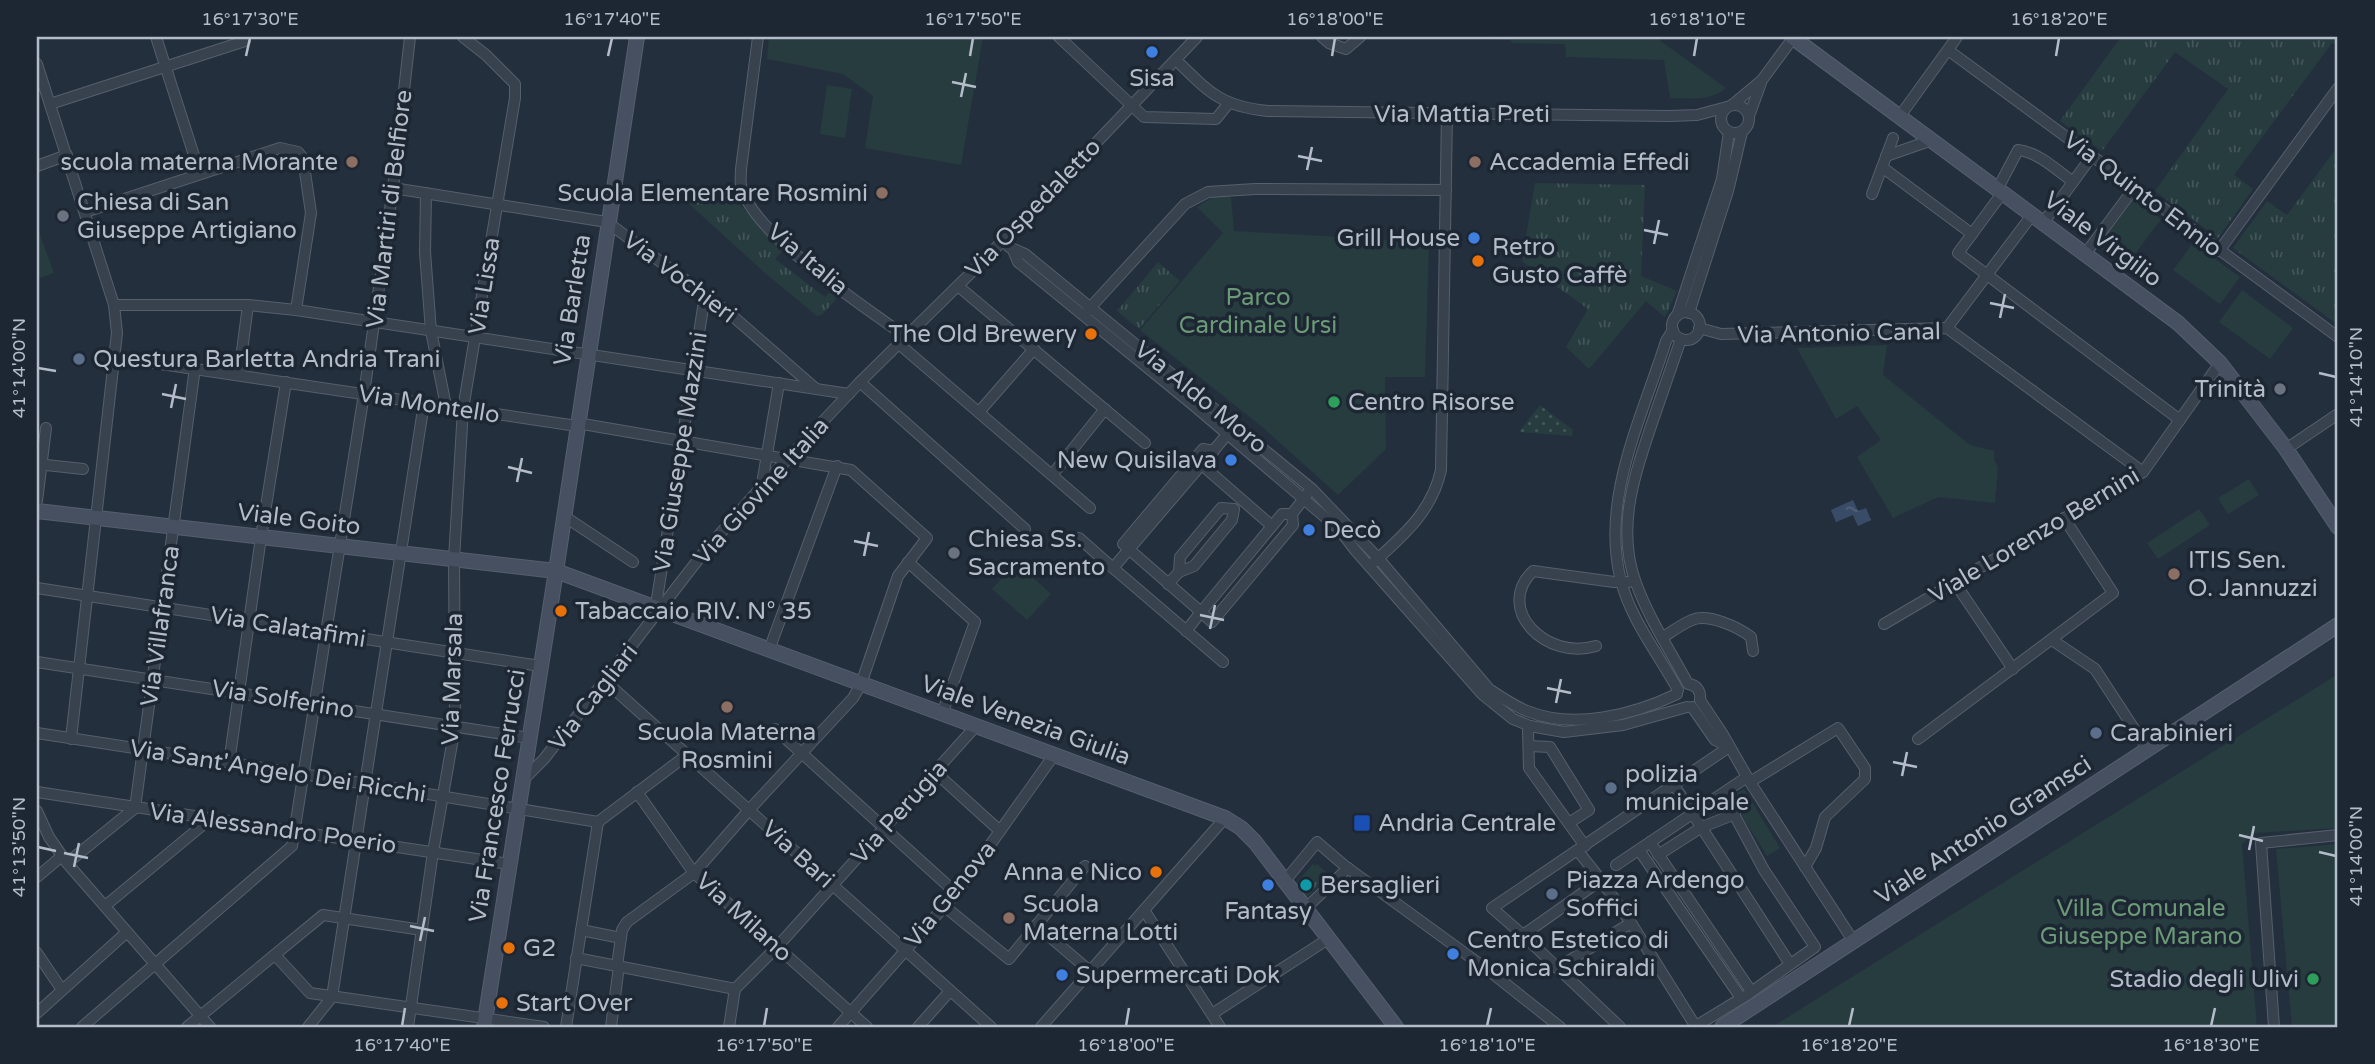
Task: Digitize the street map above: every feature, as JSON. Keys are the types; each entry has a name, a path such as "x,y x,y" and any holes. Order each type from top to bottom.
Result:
{"main road":[{"name":"Via Barletta","path":"556,571 637,37"},
{"name":"Viale Virgilio","path":"1793,37 2178,323 2220,363 2286,449 2338,527"},
{"name":"Viale Goito","path":"37,510 556,571"},
{"name":"Viale Venezia Giulia","path":"556,571 1225,818 1241,828 1255,842 1396,1027"},
{"name":"Via Francesco Ferrucci","path":"484,1023 556,571"},
{"name":"Viale Antonio Gramsci","path":"1722,1027 1748,998 1854,942 2338,625"}],"street":[{"path":"156,37 200,174"},
{"name":"Via Martiri di Belfiore","path":"296,831 338,546 364,394 393,188 410,37"},
{"name":"Via Lissa","path":"454,559 463,409 515,98 515,84 463,37"},
{"name":"Via Italia","path":"758,37 741,169 741,186 746,198 769,230 792,252 903,341 979,412 1090,508"},
{"path":"1059,37 1144,117 1216,119 1228,104"},
{"name":"Via Ospedaletto","path":"863,379 1002,241 1197,37"},
{"path":"1322,37 1338,48 1346,49 1360,37"},
{"path":"1689,313 1728,191 1742,132 1748,125 1762,80 1793,37"},
{"path":"1900,116 1957,37"},
{"path":"50,104 245,41"},
{"name":"Via Quinto Ennio","path":"1948,50 2338,337"},
{"name":"Via Mattia Preti","path":"1175,60 1209,91 1228,104 1268,111 1697,115 1729,106"},
{"path":"37,64 114,305 117,333 71,738"},
{"path":"1681,689 1642,629 1622,583 1616,553 1615,509 1623,471 1718,192 1725,128 1721,115 1762,80"},
{"path":"2219,251 2338,88"},
{"path":"1729,106 1741,106 1749,116"},
{"path":"1374,562 1421,516 1429,504 1441,470 1447,114"},
{"name":"Via Mattia Preti","path":"1697,115 1725,128"},
{"path":"1725,128 1742,132"},
{"path":"1871,194 1893,138"},
{"path":"1884,162 1932,139"},
{"path":"85,212 280,148 298,152 303,158 311,214 296,310"},
{"path":"2073,182 2050,164 2018,150 2001,190 1958,253 2180,420"},
{"path":"37,166 67,155"},
{"path":"1947,328 1987,275 2073,182 2092,156"},
{"path":"1884,162 1972,234"},
{"path":"2086,253 2135,187"},
{"path":"393,188 607,222"},
{"path":"1088,311 1185,204 1208,192 1255,189 1446,190"},
{"path":"426,193 425,252 431,331 446,406"},
{"name":"Via Vochieri","path":"607,222 728,312 816,388"},
{"name":"Via Aldo Moro","path":"1002,241 1013,250 1018,262 1088,311 1231,429 1312,489 1374,562"},
{"path":"958,286 1145,443"},
{"name":"Via Giuseppe Mazzini","path":"660,610 657,599 659,583 705,295"},
{"path":"114,305 248,305 296,310 849,394"},
{"path":"239,374 248,305"},
{"path":"1677,316 1689,313 1696,317 1699,328 1693,338 1681,339"},
{"name":"Via Antonio Canal","path":"1699,328 1721,334 1947,328 2143,472"},
{"path":"1673,330 1681,339"},
{"path":"1681,339 1634,476 1627,511 1628,552 1635,581 1648,614 1662,638 1681,689 1679,703 1693,705 1722,733 1749,780 1854,942"},
{"path":"979,412 1034,349"},
{"name":"Via Montello","path":"114,357 838,466"},
{"name":"Viale Lorenzo Bernini","path":"1884,624 2143,472 2220,363"},
{"name":"Via Villafranca","path":"135,808 195,368"},
{"path":"863,379 1025,529"},
{"name":"Via Giovine Italia","path":"660,610 762,486 863,379"},
{"path":"229,763 286,382"},
{"path":"762,486 779,383"},
{"path":"308,1027 332,997 424,403"},
{"path":"1052,475 1105,409"},
{"path":"2286,449 2338,415"},
{"path":"37,501 39,465 46,428"},
{"path":"1113,568 1231,429"},
{"name":"Via Aldo Moro","path":"1231,429 1374,562"},
{"path":"1214,451 1203,449 1123,544 1212,622 1293,525 1292,514 1312,489"},
{"path":"39,465 83,470"},
{"path":"1202,465 1272,526"},
{"path":"611,1027 623,928 627,922 694,873 853,698 861,684 898,576 927,538 851,470 838,466 769,650"},
{"path":"1168,584 1179,572 1194,566 1233,520 1234,509 1242,500"},
{"path":"1179,572 1180,557 1220,508 1234,509"},
{"path":"1186,631 1282,514 1292,514"},
{"path":"564,516 632,562"},
{"path":"1918,739 2113,593 2064,518"},
{"path":"1079,538 1223,662"},
{"name":"Via Marsala","path":"408,1027 433,852 455,727 454,559"},
{"path":"908,562 975,622 942,714"},
{"path":"1374,562 1489,689 1528,712 1565,720 1601,718 1652,705 1681,689 1697,687 1699,691 1693,705"},
{"path":"1374,562 1482,694 1513,719 1530,726 1564,732 1598,729 1693,705"},
{"path":"1596,646 1577,650 1555,647 1536,634 1529,627 1521,608 1521,589 1525,579 1533,571 1622,583 1635,581"},
{"path":"659,583 676,588"},
{"path":"1955,583 2013,668"},
{"name":"Via Calatafimi","path":"37,587 540,666"},
{"name":"Via Cagliari","path":"522,781 544,759 660,610"},
{"path":"1662,638 1695,618 1715,620 1739,627 1751,637 1753,651"},
{"path":"2052,640 2095,669 2148,750"},
{"name":"Via Solferino","path":"37,662 530,738"},
{"name":"Via Bari","path":"605,681 991,1027"},
{"name":"Via Perugia","path":"735,989 976,726"},
{"path":"1530,726 1529,768 1569,823 1581,848 1696,1027"},
{"path":"1616,865 1723,793 1838,728 1865,768 1865,779 1825,817 1816,848 1805,867"},
{"path":"775,729 956,893"},
{"name":"Via Sant'Angelo Dei Ricchi","path":"37,733 598,822"},
{"path":"1529,746 1550,747 1589,810 1569,823"},
{"path":"1620,1027 1492,908 1729,747"},
{"path":"566,1027 598,822 688,755"},
{"name":"Via Genova","path":"838,1027 956,893 1054,755"},
{"path":"935,772 1000,831"},
{"path":"1674,785 1790,964"},
{"name":"Via Alessandro Poerio","path":"37,792 509,864"},
{"name":"Via Milano","path":"637,792 694,873 867,1027"},
{"path":"1658,855 1702,827 1735,814 1723,793"},
{"path":"37,877 135,808"},
{"path":"37,811 64,859 210,1027"},
{"name":"Viale Antonio Gramsci","path":"1696,1027 1748,998 1815,947 1764,870 1735,814"},
{"path":"1041,1027 1225,818"},
{"path":"105,906 210,819"},
{"path":"82,1027 292,846 296,831"},
{"path":"2274,1027 2261,843 2338,835"},
{"path":"1284,882 1317,842 1560,1027"},
{"path":"1650,842 1748,998"},
{"path":"1639,850 1748,998"},
{"path":"944,906 1007,959 1011,958 1085,866"},
{"path":"1305,909 1347,867"},
{"path":"1523,935 1601,880"},
{"path":"1144,910 1220,1027"},
{"path":"187,1027 323,915 422,930"},
{"path":"1557,968 1631,923"},
{"path":"1036,925 1091,972"},
{"path":"581,930 621,938"},
{"path":"37,1013 127,932"},
{"path":"1212,1014 1328,939"},
{"path":"37,953 62,990"},
{"path":"275,955 310,993 411,1008 484,1023 544,1027"},
{"path":"576,958 735,989 729,1027"},
{"path":"918,1027 950,990"}],"green space":[{"path":"769,37 983,37 961,165 865,148 873,96 843,74 767,59"},
{"path":"1439,37 1655,37 1726,88 1707,97 1670,98 1664,60 1566,57 1565,44"},
{"path":"2121,37 2338,37 2338,46 2332,43 2234,175 2253,189 2218,238 2155,191 2228,89 2175,52 2102,151 2060,121"},
{"path":"827,85 852,89 845,138 820,134"},
{"path":"2338,146 2338,325 2233,248 2267,201 2287,215"},
{"path":"1535,183 1645,185 1641,276 1677,291 1665,317 1646,301 1589,369 1566,347 1588,309 1522,261"},
{"path":"696,197 740,205 782,251 775,259 825,297 830,292 838,297 822,315 817,316 685,200"},
{"name":"Parco Cardinale Ursi","path":"1213,197 1231,197 1234,231 1429,242 1425,377 1385,377 1386,449 1338,495 1261,426 1140,330 1223,233 1197,207"},
{"path":"2134,199 2161,219 2126,266 2099,246"},
{"path":"37,226 54,273 37,279"},
{"path":"2193,243 2240,277 2220,304 2173,270"},
{"path":"1158,262 1180,281 1139,329 1117,311"},
{"path":"2242,290 2293,328 2270,359 2219,322"},
{"path":"1887,345 1883,375 1970,445 1994,451 1994,460 1998,467 1995,503 1938,497 1893,518 1857,457 1881,440 1857,406 1836,419 1797,348"},
{"path":"1540,405 1573,430 1572,436 1519,432"},
{"path":"2249,479 2259,495 2228,514 2218,498"},
{"path":"2199,509 2210,525 2158,559 2147,543"},
{"path":"1016,562 1051,594 1027,620 992,589"},
{"name":"Villa Comunale Giuseppe Marano","path":"2338,674 2338,828 2255,833 2242,844 2257,1027 1776,1027 1775,1025"},
{"path":"1744,789 1780,848 1767,856 1730,797"},
{"name":"Stadio degli Ulivi","path":"2338,844 2338,1027 2292,1027 2276,849"},
{"path":"1313,864 1326,872 1326,876 1307,898 1296,883"}],"water":[{"path":"1853,500 1858,511 1866,508 1871,520 1858,526 1853,515 1836,522 1831,510"}],"place":[{"name":"Sisa","path":"1152,52"},
{"name":"scuola materna Morante","path":"352,162"},
{"name":"Accademia Effedi","path":"1475,162"},
{"name":"Scuola Elementare Rosmini","path":"882,193"},
{"name":"Chiesa di San Giuseppe Artigiano","path":"63,216"},
{"name":"Grill House","path":"1474,238"},
{"name":"Retro Gusto Caffè","path":"1478,261"},
{"name":"The Old Brewery","path":"1091,334"},
{"name":"Questura Barletta Andria Trani","path":"79,359"},
{"name":"Trinità","path":"2280,389"},
{"name":"Centro Risorse","path":"1334,402"},
{"name":"New Quisilava","path":"1231,460"},
{"name":"Decò","path":"1309,530"},
{"name":"Chiesa Ss. Sacramento","path":"954,553"},
{"name":"ITIS Sen. O. Jannuzzi","path":"2174,574"},
{"name":"Tabaccaio RIV. N° 35","path":"561,611"},
{"name":"Scuola Materna Rosmini","path":"727,707"},
{"name":"Carabinieri","path":"2096,733"},
{"name":"polizia municipale","path":"1611,788"},
{"name":"Andria Centrale","path":"1362,823"},
{"name":"Anna e Nico","path":"1156,872"},
{"name":"Fantasy","path":"1268,885"},
{"name":"Bersaglieri","path":"1306,885"},
{"name":"Piazza Ardengo Soffici","path":"1552,894"},
{"name":"Scuola Materna Lotti","path":"1009,918"},
{"name":"G2","path":"509,948"},
{"name":"Centro Estetico di Monica Schiraldi","path":"1453,954"},
{"name":"Supermercati Dok","path":"1062,975"},
{"name":"Stadio degli Ulivi","path":"2313,979"},
{"name":"Start Over","path":"502,1003"}]}
